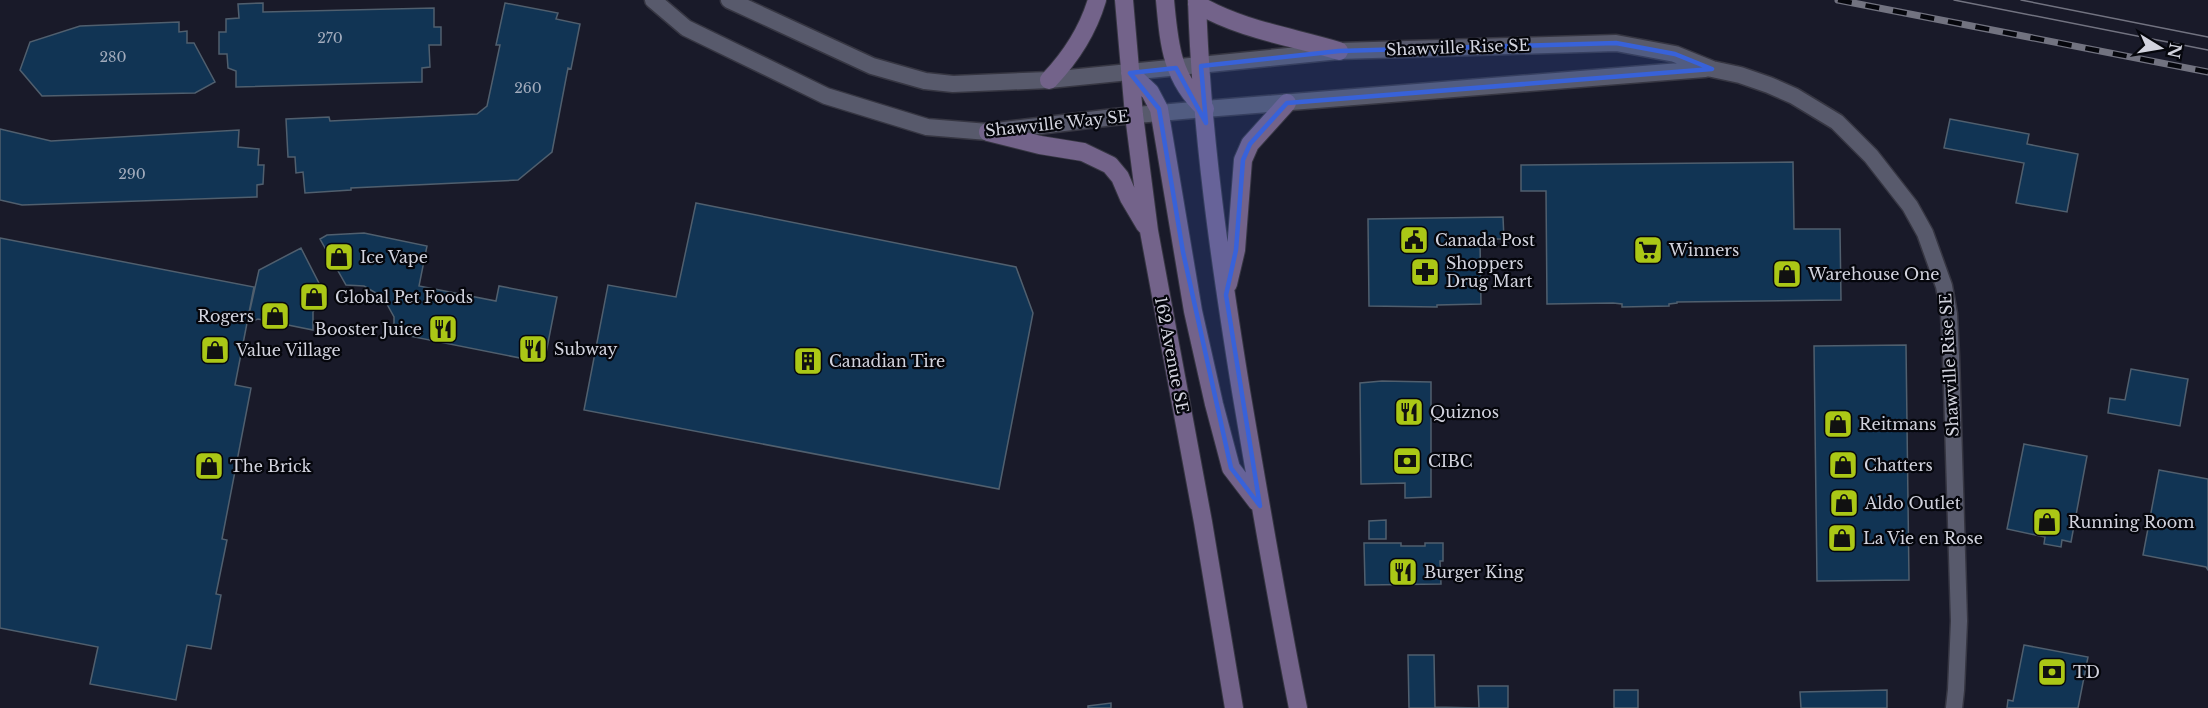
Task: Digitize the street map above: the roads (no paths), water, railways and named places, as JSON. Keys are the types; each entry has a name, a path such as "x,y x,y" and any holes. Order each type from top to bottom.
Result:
{"main road":[{"path":"1049,80 1060,68 1086,28 1096,0"},
{"name":"162 Avenue SE","path":"1124,0 1134,115 1149,231 1234,708"},
{"path":"1165,0 1168,34 1176,68 1190,95 1204,109"},
{"path":"1197,2 1214,14 1256,30 1339,51"},
{"path":"1197,2 1204,109 1226,295 1260,506 1298,708"},
{"path":"1130,73 1150,92 1160,113 1193,311 1214,404 1231,468 1260,506"},
{"path":"1226,295 1236,250 1243,160 1250,144 1287,103"},
{"path":"988,132 1040,145 1083,152 1110,165 1120,177 1129,198 1149,231"},
{"path":"1227,665 1227,708"}],"street":[{"name":"Shawville Way SE","path":"653,0 686,28 826,96 927,127 988,132 1204,109"},
{"path":"729,0 837,52 898,74 953,84 1049,80 1202,66"},
{"name":"Shawville Rise SE","path":"1202,66 1339,51 1616,43 1675,54 1712,69 1769,85 1794,96 1837,122 1871,156 1910,206 1925,233 1944,286 1949,314 1951,356 1959,621 1954,708"},
{"name":"Shawville Rise SE","path":"1204,109 1712,69"}],"tram line":[{"path":"1954,0 2208,50"},
{"path":"2021,0 2208,37"}],"railway":[{"path":"1838,0 2208,72"}],"place":[{"name":"Canada Post","path":"1414,240"},
{"name":"Winners","path":"1648,250"},
{"name":"Ice Vape","path":"339,257"},
{"name":"Shoppers Drug Mart","path":"1425,272"},
{"name":"Warehouse One","path":"1787,274"},
{"name":"Global Pet Foods","path":"314,297"},
{"name":"Rogers","path":"275,316"},
{"name":"Booster Juice","path":"443,329"},
{"name":"Subway","path":"533,349"},
{"name":"Value Village","path":"215,350"},
{"name":"Canadian Tire","path":"808,361"},
{"name":"Quiznos","path":"1409,412"},
{"name":"Reitmans","path":"1838,424"},
{"name":"CIBC","path":"1407,461"},
{"name":"Chatters","path":"1843,465"},
{"name":"The Brick","path":"209,466"},
{"name":"Aldo Outlet","path":"1844,503"},
{"name":"Running Room","path":"2047,522"},
{"name":"La Vie en Rose","path":"1842,538"},
{"name":"Burger King","path":"1403,572"},
{"name":"TD","path":"2052,672"}]}
